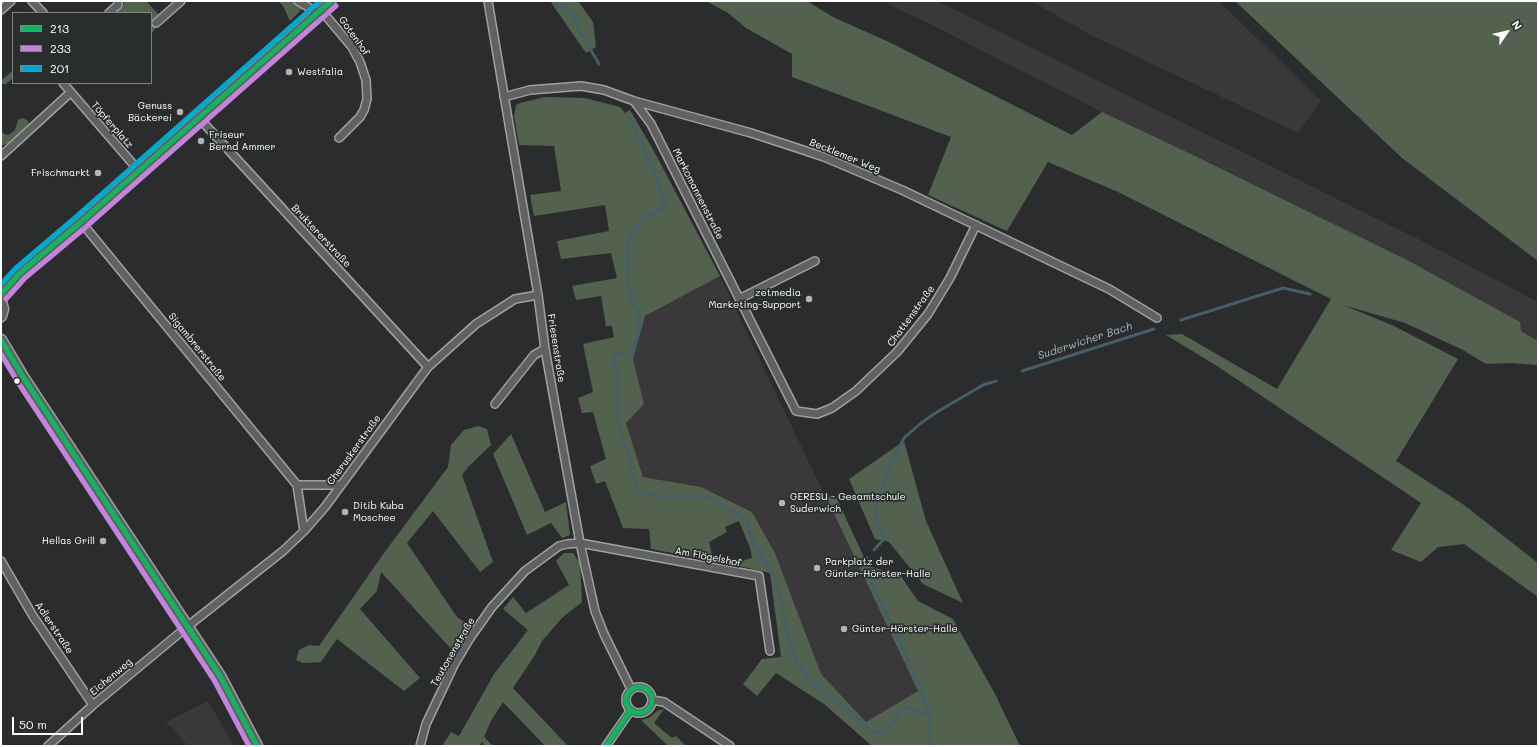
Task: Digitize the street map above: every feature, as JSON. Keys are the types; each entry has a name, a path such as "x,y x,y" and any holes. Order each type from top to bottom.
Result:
{"main road":[{"path":"1,302 3,309 1,316"},
{"path":"1,340 23,377 220,676 257,746"}],"street":[{"path":"1,10 11,1"},
{"path":"32,1 42,12"},
{"path":"110,12 118,5 118,1"},
{"path":"156,23 181,1"},
{"path":"298,1 320,11"},
{"path":"1,294 20,273 81,222 331,1"},
{"name":"Friesenstraße","path":"488,1 538,295 545,349 580,543 595,611 604,634 632,689"},
{"name":"Gotenhof","path":"320,11 352,47 360,62 366,80 367,99 364,110 360,117 339,138"},
{"name":"Töpferplatz","path":"64,84 138,171"},
{"name":"Becklemer Weg","path":"504,97 530,90 580,86 604,90 634,101 751,133 824,157 902,190 1109,289 1157,318"},
{"path":"1,154 54,105 71,92"},
{"name":"Markomannenstraße","path":"634,101 651,124 796,410"},
{"name":"Bruktererstraße","path":"199,118 428,367"},
{"name":"Sigambrerstraße","path":"81,222 297,485"},
{"name":"Chattenstraße","path":"796,410 817,414 832,408 856,391 897,352 928,314 950,278 976,225"},
{"path":"739,299 815,261"},
{"name":"Cheruskerstraße","path":"188,626 277,556 304,531 325,507 428,367 476,324 515,299 538,295"},
{"path":"495,404 534,355 545,349"},
{"path":"304,531 297,485 341,485"},
{"name":"Teutonenstraße","path":"420,746 426,724 454,666 470,638 492,607 525,571 559,546 571,543 580,543"},
{"name":"Am Flögelshof","path":"580,543 759,576 770,651"},
{"name":"Adlerstraße","path":"1,562 33,616 93,705"},
{"name":"Eichenweg","path":"48,746 93,705 188,626"},
{"path":"639,687 649,692 652,700 649,708 639,713 628,707 626,700 632,689 639,687"},
{"path":"652,700 664,702 730,746"},
{"path":"606,746 631,710"}],"shaded area":[{"path":"882,1 937,1 1418,239 1538,302 1538,341 1407,260 1102,112"},
{"path":"1031,1 1219,1 1321,101 1298,133 1089,34"},
{"name":"GERESU - Gesamtschule Suderwich","path":"720,276 918,691 866,722 821,674 775,553 752,512 701,487 643,477 626,423 644,404 633,359 645,316"},
{"path":"208,701 234,746 188,746 166,722"}],"green space":[{"path":"124,1 146,1 161,17 161,22 152,33 152,12 118,12 123,7"},
{"path":"278,1 293,1 303,8 290,21 283,6"},
{"path":"550,1 578,1 593,22 596,47 586,53"},
{"path":"706,1 807,1 833,17 889,42 1072,135 1102,112 1407,260 1520,322 1521,331 1538,341 1538,365 1509,363 1486,364 1463,350 1405,323 1343,305 1394,326 1458,359 1396,461 1464,505 1538,563 1538,597 1464,544 1438,547 1421,562 1391,550 1421,503 1217,366 1166,335 1182,334 1277,389 1331,299 1118,192 1048,162 1007,231 928,195 951,137 792,77 792,54 746,28 728,13"},
{"path":"1235,1 1538,1 1538,261 1402,158"},
{"path":"12,72 12,79 6,84 2,83 2,80"},
{"path":"545,97 585,98 620,107 625,113 630,110 655,153 720,276 645,316 633,359 644,404 626,423 643,477 701,487 752,512 775,553 821,674 866,722 918,691 825,495 837,499 868,566 900,575 918,601 953,619 994,692 1020,746 872,746 824,704 776,673 757,696 743,684 762,659 781,657 770,573 730,564 752,558 750,548 739,521 725,527 727,532 709,542 712,555 704,559 651,549 649,529 623,528 605,481 596,484 590,466 606,459 593,412 582,413 578,398 593,392 583,344 614,337 612,326 606,326 601,296 576,300 572,286 617,278 611,253 561,259 557,241 609,231 605,205 534,216 530,195 561,191 554,146 519,145 514,116 516,105"},
{"path":"22,118 27,120 29,123 28,125 8,144 2,145 1,131 6,135 10,134 15,130 18,120"},
{"path":"478,426 487,429 491,445 469,466 462,475 493,562 480,572 433,511 407,543 457,617 471,627 453,651 381,572 377,591 360,609 420,678 404,691 337,639 321,662 303,663 296,660 299,650 309,645 319,646 384,553 448,467 451,445 464,430"},
{"path":"511,434 545,512 566,502 570,535 562,538 551,523 527,535 493,454"},
{"path":"904,441 926,521 963,603 923,584 889,542 875,539 849,479"},
{"path":"564,553 573,553 580,563 582,602 562,618 542,641 535,655 513,688 568,746 545,746 503,702 491,721 484,737 493,746 485,746 482,742 479,746 442,746 451,732 459,736 494,674 528,630 503,609 513,597 526,613 569,585 556,561"},
{"path":"664,709 654,723 672,738 676,736 686,746 668,746 641,720 649,718 657,711"}],"waterway":[{"name":"Suderwicher Bach","path":"555,1 558,5 567,9 574,16 579,30 599,64"},
{"name":"Suderwicher Bach","path":"629,117 646,151 664,201 664,207 642,220 635,228 629,241 627,253 629,287 632,302 638,310 640,329 633,351 616,355 614,364 618,375 618,415 620,431 629,455 631,472 639,490 644,494 655,496 706,496 717,501 728,510 741,515 748,524 754,545 776,580 786,631 797,661 809,679 824,693 841,704 872,731 885,732 893,724 898,713 906,708 915,709 929,716"},
{"name":"Suderwicher Bach","path":"1181,320 1283,288 1310,294"},
{"name":"Suderwicher Bach","path":"1022,371 1154,329"},
{"name":"Suderwicher Bach","path":"874,550 884,539 875,519 879,498 890,466 904,438 921,423 937,412 983,385 996,381"},
{"name":"Suderwicher Bach","path":"867,558 864,566 866,571 870,575 876,592 923,693 930,717 928,741 930,746"}],"transit line":[{"name":"201","path":"1,284 16,268 76,217 320,1"},
{"name":"213","path":"1,294 20,273 81,222 331,1"},
{"name":"233","path":"6,299 25,278 86,227 336,6"},
{"name":"213","path":"1,340 23,377 220,676 257,746"},
{"name":"233","path":"1,354 17,381 214,680 249,746"},
{"name":"213","path":"639,687 648,691 652,700 648,709 639,713 630,709 626,700 630,691 639,687"},
{"name":"213","path":"606,746 631,710"}],"place":[{"name":"Westfalia","path":"289,72"},
{"name":"Genuss Bäckerei","path":"180,112"},
{"name":"Friseur Bernd Ammer","path":"201,141"},
{"name":"Frischmarkt","path":"98,173"},
{"name":"zetmedia Marketing-Support","path":"809,299"},
{"name":"GERESU - Gesamtschule Suderwich","path":"782,503"},
{"name":"Ditib Kuba Moschee","path":"345,512"},
{"name":"Hellas Grill","path":"103,541"},
{"name":"Parkplatz der Günter-Hörster-Halle","path":"817,568"},
{"name":"Günter-Hörster-Halle","path":"844,629"}]}
